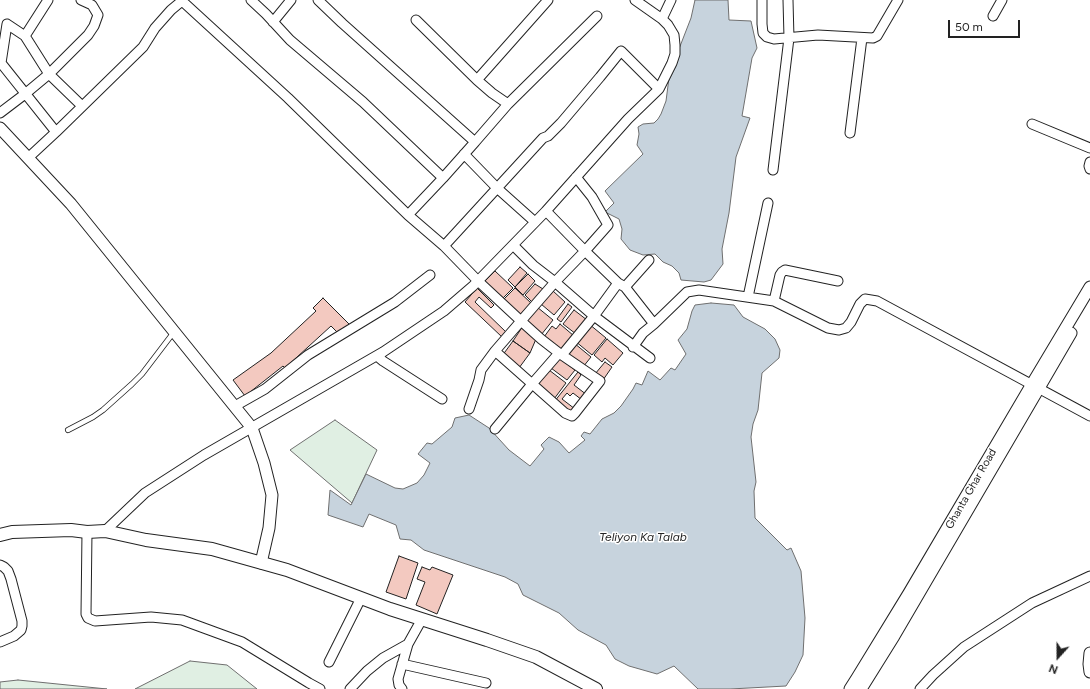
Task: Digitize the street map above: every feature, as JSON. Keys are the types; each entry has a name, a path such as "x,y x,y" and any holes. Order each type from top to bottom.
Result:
{"main road":[{"path":"0,535 12,532 71,530 87,532 105,531 146,540 212,549 287,570 390,609 536,657 596,689"}],"street":[{"path":"25,36 48,0"},
{"path":"0,113 49,74 88,35 94,26 98,15 92,5 81,0"},
{"path":"28,158 143,47 155,28 182,0 288,98 408,215 444,246 478,281 560,354 600,381 572,416 565,413 495,351"},
{"path":"251,0 290,40 362,102 443,178"},
{"path":"274,22 291,0"},
{"path":"318,0 475,142"},
{"path":"477,80 548,0"},
{"path":"105,531 145,493 204,455 377,356 444,311 473,286 513,246 628,119 659,89 672,64 676,45 674,35 662,19 635,0"},
{"path":"662,19 671,0"},
{"path":"762,0 763,33 767,37 774,39 818,35 873,38 878,36 898,0"},
{"path":"773,170 789,38 788,0"},
{"path":"993,16 1002,0"},
{"path":"408,215 443,178 508,104 597,16"},
{"path":"416,20 477,80 508,104"},
{"path":"56,132 1,63 7,24 25,36 49,74 82,106"},
{"path":"850,133 862,38"},
{"path":"444,246 543,138 548,136 561,123 620,51 659,89"},
{"path":"1032,124 1090,148"},
{"path":"0,128 71,204 252,428 264,463 272,496 269,528 261,563"},
{"path":"464,154 497,188 535,222"},
{"path":"1090,162 1090,170"},
{"path":"469,409 481,370 495,351 555,282 608,225 592,197 576,177"},
{"path":"748,297 768,203"},
{"path":"546,211 585,251 622,285 654,324"},
{"path":"513,246 533,265 594,316 633,347 650,358"},
{"path":"496,429 532,384 622,285 649,260"},
{"path":"774,301 780,275 785,270 838,281"},
{"path":"235,406 265,389 308,355 395,302 430,275"},
{"name":"Ghanta Ghar Road","path":"861,689 898,630 1090,287"},
{"path":"633,347 643,333 687,292 699,290 774,301 828,328 839,330 846,328 851,322 860,304 865,299 877,300 1090,416"},
{"name":"Ghanta Ghar Road","path":"850,689 1035,386 1090,302"},
{"path":"377,356 442,399"},
{"path":"87,532 86,614 88,618 95,621 151,617 182,620 242,642 320,689"},
{"path":"0,565 8,571 22,621 21,630 14,636 0,642"},
{"path":"920,689 964,647 1032,603 1090,576"},
{"path":"329,662 361,598"},
{"path":"402,689 399,685 398,679 402,664 408,644 422,619"},
{"path":"350,689 367,671 383,658 408,644"},
{"path":"1090,653 1090,672"},
{"path":"402,664 486,682"}],"lane":[{"path":"68,430 103,410 132,384 142,374 174,332"}],"green space":[{"path":"335,420 377,450 352,503 290,450"},
{"path":"190,661 227,665 257,689 135,689"},
{"path":"18,680 107,689 0,689 0,682"}],"water":[{"path":"695,0 728,0 729,20 751,21 757,48 752,58 742,116 750,118 736,157 729,213 722,249 723,264 711,280 704,282 681,280 679,273 672,266 663,262 655,254 643,255 630,250 621,239 622,229 619,219 605,212 614,203 605,191 643,154 637,145 639,134 638,127 643,124 654,123 661,114 666,101 669,78 691,18"},
{"name":"Teliyon Ka Talab","path":"711,303 734,305 743,317 765,329 775,339 780,350 779,358 762,373 758,410 753,424 751,437 756,482 754,491 755,518 787,550 791,548 801,571 805,618 803,655 786,686 698,689 674,666 657,674 629,666 615,659 606,645 578,630 559,613 523,595 518,584 505,577 424,550 411,540 400,539 396,525 369,514 363,527 328,515 330,490 351,505 366,474 395,488 403,489 417,483 424,475 430,463 418,454 427,443 432,444 452,427 455,418 469,415 489,428 509,450 530,466 544,449 541,445 549,437 559,442 569,453 585,440 581,436 584,432 590,434 602,419 614,413 621,406 636,383 642,385 648,371 660,380 671,368 675,370 686,354 678,340 687,329 695,305"}],"building":[{"path":"520,267 527,273 515,287 508,280"},
{"path":"495,271 513,288 502,299 485,281"},
{"path":"528,274 535,281 523,295 515,287"},
{"path":"535,284 543,289 532,302 525,295"},
{"path":"477,288 494,305 491,308 479,297 475,302 506,332 502,337 465,302"},
{"path":"515,288 531,303 520,315 503,300"},
{"path":"553,291 565,302 554,315 541,304"},
{"path":"323,298 349,324 339,334 331,326 285,368 283,366 245,396 233,380 271,353 316,311 313,308"},
{"path":"568,304 572,307 561,322 557,319"},
{"path":"537,307 553,320 541,335 524,321"},
{"path":"574,310 587,320 576,334 563,324"},
{"path":"560,324 574,336 562,351 544,337 552,326 556,329"},
{"path":"589,324 606,338 592,355 575,341"},
{"path":"523,326 536,339 530,353 513,341"},
{"path":"607,339 623,353 613,365 605,358 602,362 594,355"},
{"path":"513,341 530,353 519,368 502,356"},
{"path":"574,343 591,357 583,367 566,353"},
{"path":"559,358 575,370 567,380 551,368"},
{"path":"605,362 612,367 603,380 595,374"},
{"path":"549,370 566,383 554,399 537,386"},
{"path":"578,372 581,375 574,385 587,395 582,400 573,393 570,396 567,393 562,399 575,409 571,415 554,402"},
{"path":"399,556 418,563 406,599 386,592"},
{"path":"422,567 430,570 432,567 453,575 437,614 416,605 425,582 417,579"}]}
